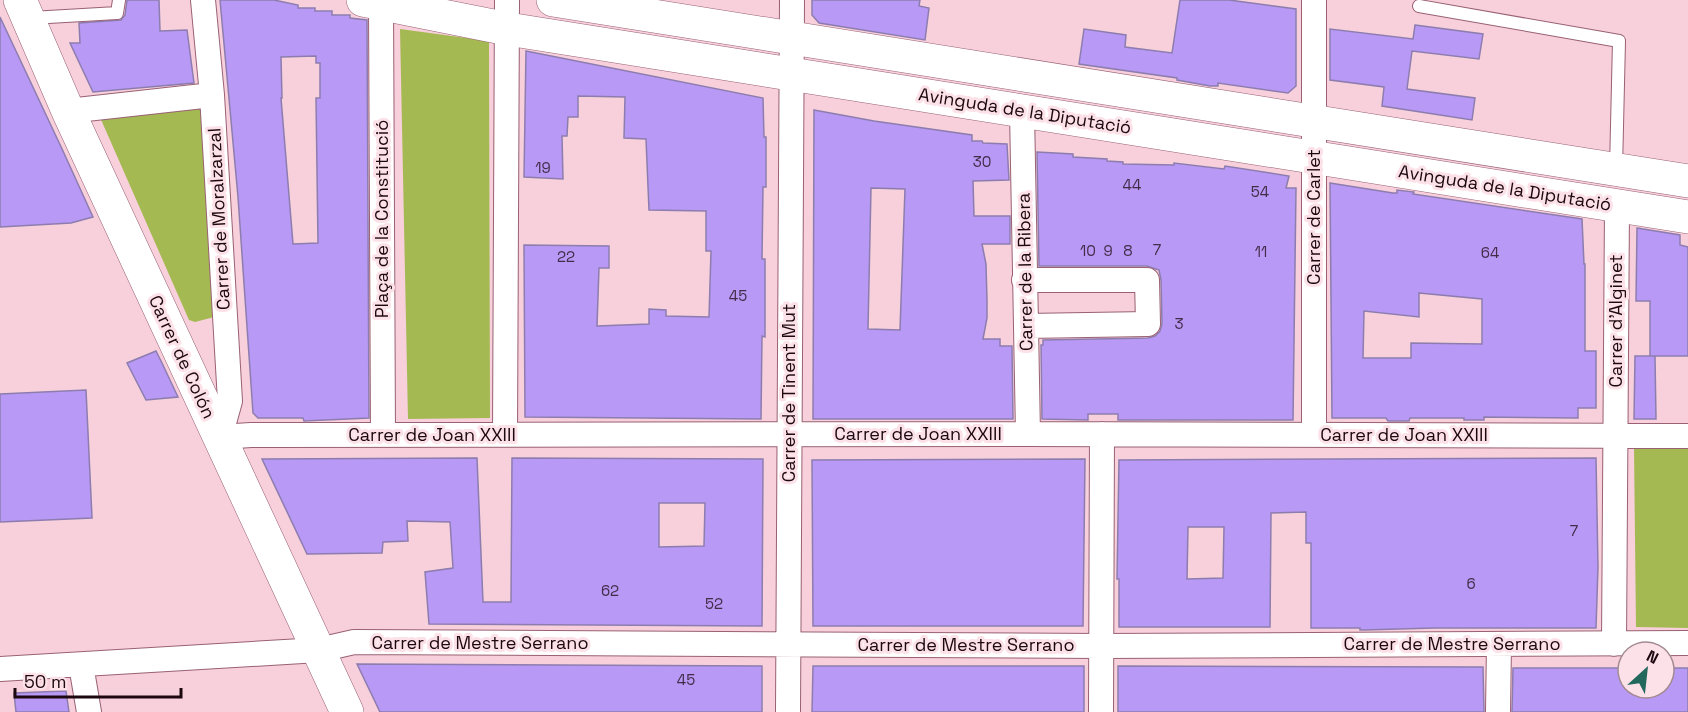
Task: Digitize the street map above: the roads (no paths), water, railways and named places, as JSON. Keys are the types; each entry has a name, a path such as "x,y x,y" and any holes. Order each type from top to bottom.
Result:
{"street":[{"name":"Carrer de Moralzarzal","path":"203,0 212,95 230,401 220,437"},
{"name":"Avinguda de la Diputació","path":"553,0 1688,181"},
{"name":"Carrer de Tinent Mut","path":"788,712 792,0"},
{"name":"Carrer de Carlet","path":"1314,0 1314,435"},
{"name":"Avinguda de la Diputació","path":"372,2 508,14 791,74 1688,217"},
{"name":"Plaça de la Constitució","path":"372,2 382,435"},
{"name":"Carrer de Colón","path":"24,9 68,111 348,712"},
{"path":"505,435 508,14"},
{"path":"68,111 212,95"},
{"name":"Carrer de la Ribera","path":"1022,111 1028,434"},
{"name":"Carrer d'Alginet","path":"1614,644 1617,206"},
{"path":"1024,280 1147,280 1148,324 1026,326"},
{"name":"Carrer de Joan XXIII","path":"220,437 251,435 1028,434 1688,436"},
{"path":"1101,712 1102,434"},
{"name":"Carrer de Mestre Serrano","path":"0,669 319,650 354,642 1102,646 1688,643"},
{"path":"1498,712 1499,644"},
{"path":"81,665 89,712"}],"lane":[{"path":"24,9 117,13 119,0"},
{"path":"1419,6 1619,41 1616,170"}]}
